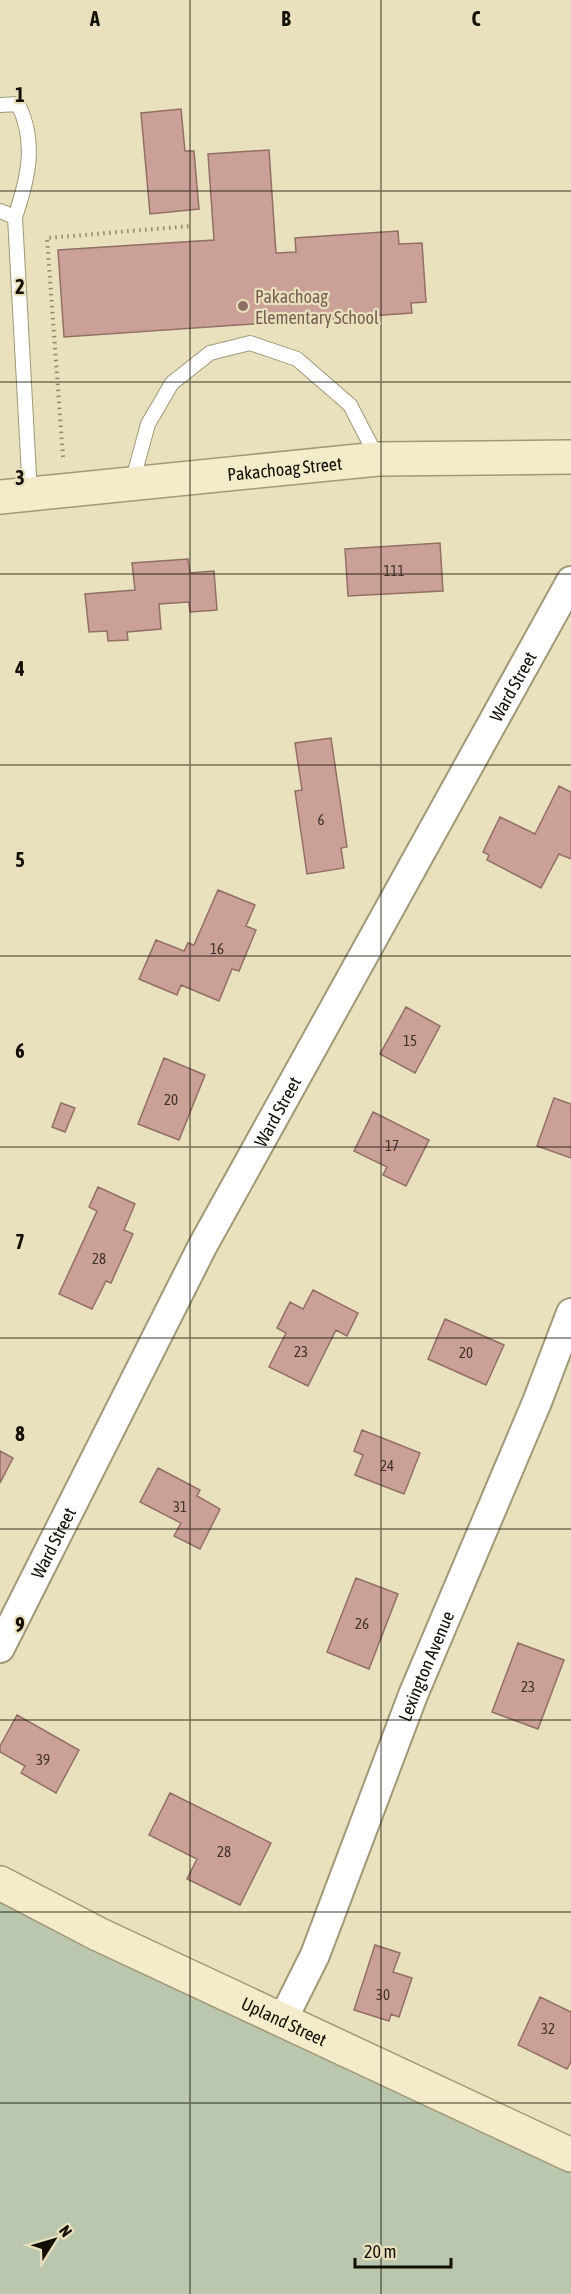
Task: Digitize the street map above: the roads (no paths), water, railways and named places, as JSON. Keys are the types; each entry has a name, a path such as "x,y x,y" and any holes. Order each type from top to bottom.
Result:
{"street":[{"name":"Pakachoag Street","path":"15,496 378,459 571,457"},
{"name":"Ward Street","path":"0,1648 202,1247 571,581"},
{"name":"Lexington Avenue","path":"283,2019 315,1955 413,1695 537,1402 571,1313"},
{"name":"Upland Street","path":"0,1883 98,1934 283,2019 504,2126 571,2155"}],"lane":[{"path":"0,105 18,104 27,122 28,179 15,217 15,496"},
{"path":"0,211 15,217"},
{"path":"132,483 148,424 172,384 210,352 250,343 297,359 350,405 378,459"}],"place":[{"name":"Pakachoag Elementary School","path":"243,306"}]}
